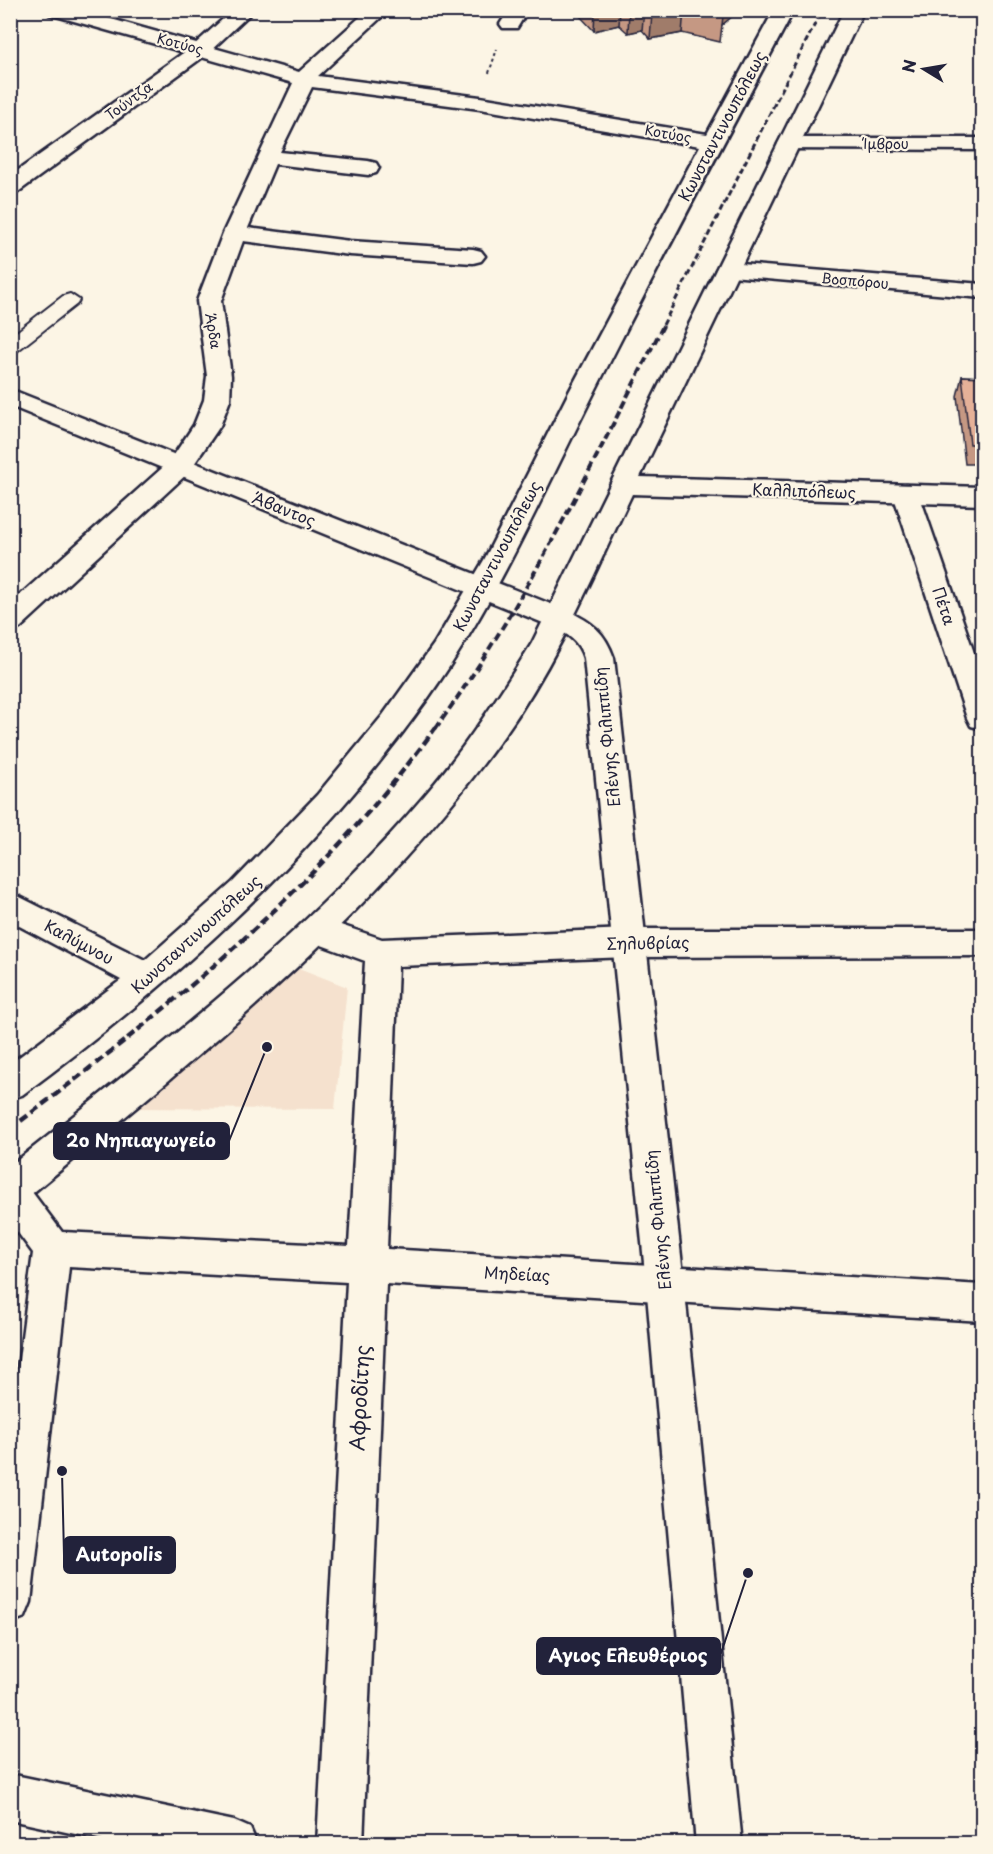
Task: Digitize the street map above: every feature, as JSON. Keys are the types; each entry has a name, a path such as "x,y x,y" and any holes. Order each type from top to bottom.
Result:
{"street":[{"name":"Κοτύος","path":"56,10 304,80 480,103 714,142"},
{"name":"Τούντζα","path":"10,187 200,50 245,10"},
{"name":"Άρδα","path":"10,621 179,467 207,426 216,400 218,359 208,310 209,301 234,233 304,80 380,10"},
{"name":"Κωνσταντινουπόλεως","path":"10,1084 148,978 254,884 331,801 369,756 421,685 482,589 784,10"},
{"path":"10,1602 52,1249 10,1191 199,1034 317,930 389,855 474,756 517,696 625,485 854,10"},
{"name":"Ίμβρου","path":"789,144 982,144"},
{"path":"267,157 368,168"},
{"path":"234,233 350,249 474,256"},
{"name":"Βοσπόρου","path":"728,270 982,291"},
{"name":"Άβαντος","path":"10,397 558,618"},
{"name":"Καλλιπόλεως","path":"625,485 982,496"},
{"name":"Πέτα","path":"906,494 982,718"},
{"name":"Ελένης Φιλιππίδη","path":"558,618 594,639 600,658 665,1283 719,1844"},
{"name":"Καλύμνου","path":"10,905 148,978"},
{"name":"Σηλυβρίας","path":"317,930 382,953 628,943 982,942"},
{"name":"Αφροδίτης","path":"340,1844 382,953"},
{"name":"Μηδείας","path":"52,1249 367,1265 982,1303"},
{"path":"10,1797 234,1844"}],"lane":[{"path":"10,347 70,300"}],"path":[{"path":"480,103 494,56 514,17"}],"shaded area":[{"path":"291,965 347,987 335,1109 120,1108"}],"building":[{"path":"700,10 723,10 723,16"},
{"path":"962,376 982,377 982,444 970,444"}],"railway":[{"path":"663,325 822,10"},
{"path":"435,729 500,632 529,582 585,480 664,324"},
{"path":"10,1129 126,1039 238,944 343,840 391,785 436,727"}],"place":[{"name":"2ο Νηπιαγωγείο","path":"267,1047"},
{"name":"Autopolis","path":"62,1471"},
{"name":"Αγιος Ελευθέριος","path":"748,1573"}]}
